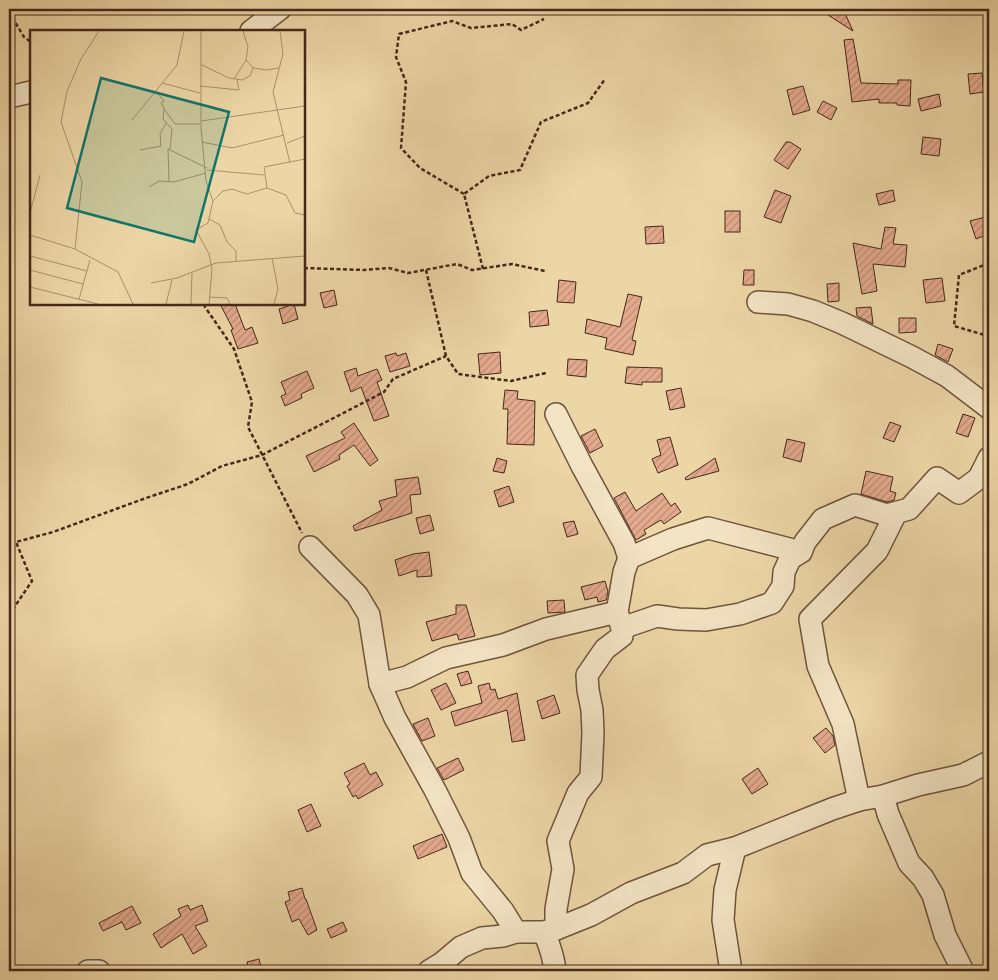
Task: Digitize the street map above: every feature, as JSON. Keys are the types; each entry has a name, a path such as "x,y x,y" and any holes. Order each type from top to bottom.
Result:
{"street":[{"path":"252,30 280,9"},
{"path":"9,97 30,92"},
{"path":"758,302 788,304 813,311 842,323 948,376 989,408"},
{"path":"556,414 624,543 630,558"},
{"path":"380,684 407,677 446,658 503,645 546,629 658,616 706,620 740,614 772,603 783,586 784,572 790,559 802,552 805,542 822,519 855,505 887,515 909,509 937,478 959,493 979,478 989,458"},
{"path":"859,800 843,724 818,666 810,619 877,551 896,513"},
{"path":"555,971 550,946 550,930 563,869 558,840 578,793 591,777 594,733 587,675 605,649 622,636 619,620 624,572 630,558 673,539 708,528 802,552"},
{"path":"310,548 357,595 369,615 380,684 395,718 459,838 472,873 503,911 516,932"},
{"path":"429,971 461,947 482,938 503,936 516,932 550,930 591,915 631,893 683,873 707,855 735,848 859,800 883,796 963,775 989,762"},
{"path":"883,796 888,814 909,863 924,878 934,895 945,935 963,971"},
{"path":"732,971 723,920 725,890 735,848"},
{"path":"88,971 99,971"}],"path":[{"path":"9,12 24,37 30,41"},
{"path":"483,269 464,194 420,168 401,148 406,82 396,57 399,34 452,21 471,28 512,24 521,30 544,19"},
{"path":"464,194 489,176 520,170 541,122 588,103 605,79"},
{"path":"989,263 959,275 954,326 988,336 989,338"},
{"path":"305,268 364,270 389,268 408,273 457,264 472,270 512,264 545,271"},
{"path":"426,270 446,356 458,374 511,381 546,374"},
{"path":"205,305 234,350 252,402 248,428 310,548"},
{"path":"9,615 32,581 16,542 52,532 188,484 222,466 262,455 384,392 393,379 446,356"}],"building":[{"path":"843,9 853,31 828,15"},
{"path":"853,39 861,83 898,84 898,80 911,80 910,106 897,105 897,103 879,103 879,99 852,102 844,40"},
{"path":"982,73 984,92 970,94 968,74"},
{"path":"803,86 810,110 793,115 787,90"},
{"path":"939,94 941,106 921,111 918,99"},
{"path":"823,101 837,108 831,120 817,112"},
{"path":"923,137 941,139 939,156 921,154"},
{"path":"786,142 790,142 801,149 788,169 774,160"},
{"path":"775,190 791,196 781,223 764,217"},
{"path":"893,190 895,201 879,205 876,194"},
{"path":"725,211 740,211 740,232 725,232"},
{"path":"985,217 989,234 976,239 970,221"},
{"path":"663,226 664,243 646,244 645,227"},
{"path":"885,227 896,228 893,244 907,245 905,267 873,264 877,291 862,294 853,243 881,249"},
{"path":"744,270 754,270 754,285 743,285"},
{"path":"942,278 945,301 926,303 923,280"},
{"path":"559,280 576,282 574,303 557,302"},
{"path":"839,283 839,301 828,302 827,284"},
{"path":"334,290 337,305 324,308 320,293"},
{"path":"628,294 642,297 632,340 636,341 633,355 605,349 607,338 585,333 587,319 620,327"},
{"path":"221,305 235,305 245,330 252,327 258,343 238,349 231,330 233,329"},
{"path":"294,305 298,319 283,324 279,309"},
{"path":"871,307 873,324 857,316 856,308"},
{"path":"547,310 549,325 530,327 529,312"},
{"path":"899,318 916,318 916,332 899,333"},
{"path":"938,344 953,349 948,362 935,355"},
{"path":"500,352 501,373 480,375 478,354"},
{"path":"396,353 397,356 406,353 410,366 390,372 385,356"},
{"path":"568,359 587,360 586,377 567,375"},
{"path":"627,367 662,368 662,382 642,382 642,385 625,383"},
{"path":"356,368 358,376 377,369 382,380 377,382 389,416 374,421 361,387 351,392 344,372"},
{"path":"307,371 314,388 301,394 302,398 285,406 281,396 286,394 281,382"},
{"path":"681,388 685,407 670,410 666,391"},
{"path":"505,390 518,391 517,399 535,401 534,445 507,444 508,409 503,409"},
{"path":"963,414 975,418 968,437 956,433"},
{"path":"890,422 901,426 894,442 883,438"},
{"path":"354,423 378,460 370,466 354,445 339,455 340,459 314,472 306,456 345,438 341,432"},
{"path":"595,429 603,446 590,453 581,436"},
{"path":"670,437 678,465 658,473 652,459 661,455 657,440"},
{"path":"787,439 805,443 801,462 783,457"},
{"path":"497,458 507,461 504,473 493,471"},
{"path":"715,458 719,471 686,480 685,478"},
{"path":"866,471 893,477 890,491 896,493 894,500 887,502 861,494"},
{"path":"418,477 421,494 410,495 412,513 355,531 353,526 382,510 379,501 397,496 395,480"},
{"path":"509,486 514,502 499,507 494,491"},
{"path":"625,492 636,511 662,493 671,506 675,503 681,512 664,524 661,520 644,530 646,534 636,540 614,498"},
{"path":"430,515 434,530 420,534 416,518"},
{"path":"574,521 578,534 567,537 563,523"},
{"path":"429,552 432,576 417,577 417,570 399,576 395,560 413,554"},
{"path":"605,581 608,592 606,600 598,602 597,597 585,600 581,587"},
{"path":"564,600 565,612 548,613 547,601"},
{"path":"456,605 466,605 475,636 459,640 457,634 432,641 426,622 456,614"},
{"path":"468,671 472,683 461,686 457,674"},
{"path":"446,683 456,703 441,710 431,690"},
{"path":"489,683 491,690 495,689 498,699 517,693 525,740 512,742 507,710 455,726 451,712 482,703 478,686"},
{"path":"554,695 560,713 542,719 537,701"},
{"path":"428,718 435,736 422,741 413,724"},
{"path":"826,728 833,736 835,745 825,753 813,738"},
{"path":"458,758 464,770 444,780 437,768"},
{"path":"364,763 370,775 376,772 383,785 358,799 356,795 353,797 347,786 350,784 344,773"},
{"path":"758,768 768,784 752,794 742,779"},
{"path":"311,804 321,826 307,832 298,810"},
{"path":"442,834 447,847 418,859 413,846"},
{"path":"302,888 317,930 308,935 299,919 292,922 285,902 290,900 288,892"},
{"path":"188,905 190,910 202,905 208,921 195,926 207,946 193,954 182,934 161,948 153,934 181,916 178,909"},
{"path":"132,906 141,923 126,930 122,922 103,931 99,923"},
{"path":"343,922 347,931 331,938 327,929"},
{"path":"259,959 262,971 249,971 247,962"}]}
